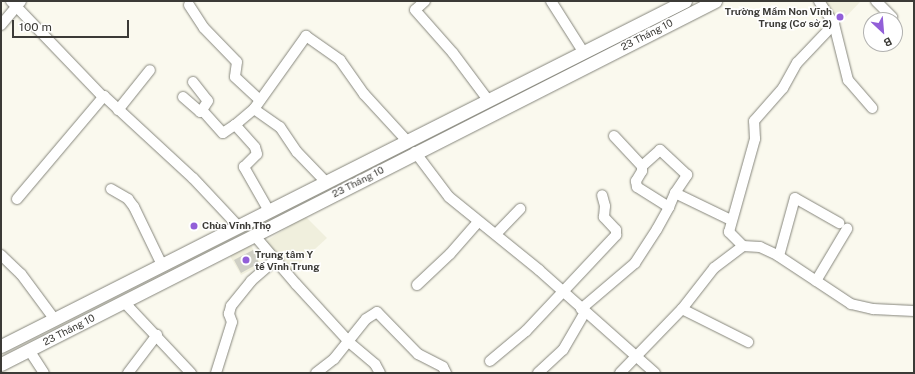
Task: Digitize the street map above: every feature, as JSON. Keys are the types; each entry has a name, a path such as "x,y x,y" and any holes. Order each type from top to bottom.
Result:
{"main road":[{"name":"23 Tháng 10","path":"1,346 685,1"},
{"name":"23 Tháng 10","path":"1,364 255,236 415,152 715,1"},
{"path":"407,141 415,152"},
{"path":"141,276 148,290"}],"street":[{"path":"425,1 415,10 453,53 488,100"},
{"path":"551,1 584,53"},
{"path":"818,1 834,24 848,80 872,108"},
{"path":"876,1 887,12"},
{"path":"1,25 16,3 102,96 193,178 238,226"},
{"path":"189,6 204,28 237,62 235,77 260,100"},
{"path":"743,246 729,232 731,220 755,139 754,121 783,88 797,63 834,24"},
{"path":"183,97 200,112 202,110 223,133 254,110 306,36 340,60 364,94 407,141"},
{"path":"118,110 150,70"},
{"path":"193,82 208,101 202,110"},
{"path":"17,199 102,96"},
{"path":"254,110 280,127 297,152 326,182"},
{"path":"235,125 255,148 257,154 244,168 269,211"},
{"path":"614,136 642,166"},
{"path":"538,373 563,350 583,310 635,263 669,207 675,193 687,175 660,150 642,166 642,171 636,181 636,187 669,207"},
{"path":"415,152 449,197 478,222 496,234 655,373"},
{"path":"111,189 128,200 134,207 162,265"},
{"path":"675,193 731,220"},
{"path":"490,361 526,331 616,235 616,230 604,217 606,206 602,195"},
{"path":"779,256 795,198 843,226 816,281"},
{"path":"496,234 520,209"},
{"path":"417,285 450,254 478,222"},
{"path":"255,236 350,343 375,364 380,373"},
{"path":"620,373 682,309 714,268 743,246 760,247 779,256 816,281 860,307 900,312 914,311"},
{"path":"1,255 21,274 54,320"},
{"path":"216,373 232,322 229,314 231,306 251,281 275,260"},
{"path":"124,302 157,335 191,373"},
{"path":"682,309 748,342"},
{"path":"316,373 334,359 350,343 366,319 377,312 418,354 443,367 446,373"},
{"path":"128,373 157,335"},
{"path":"29,350 44,373"}],"shaded area":[{"name":"Trường Mầm Non Vĩnh Trung (Cơ sở 2)","path":"820,1 861,1 838,25"},
{"path":"305,216 327,238 291,271 265,242"},
{"name":"Trung tâm Y tế Vĩnh Trung","path":"251,245 261,265 241,275 230,256"}],"building":[{"path":"253,250 259,263 241,273 234,260"}],"place":[{"name":"Trường Mầm Non Vĩnh Trung (Cơ sở 2)","path":"840,17"},
{"name":"Chùa Vĩnh Thọ","path":"194,226"},
{"name":"Trung tâm Y tế Vĩnh Trung","path":"246,260"}]}
